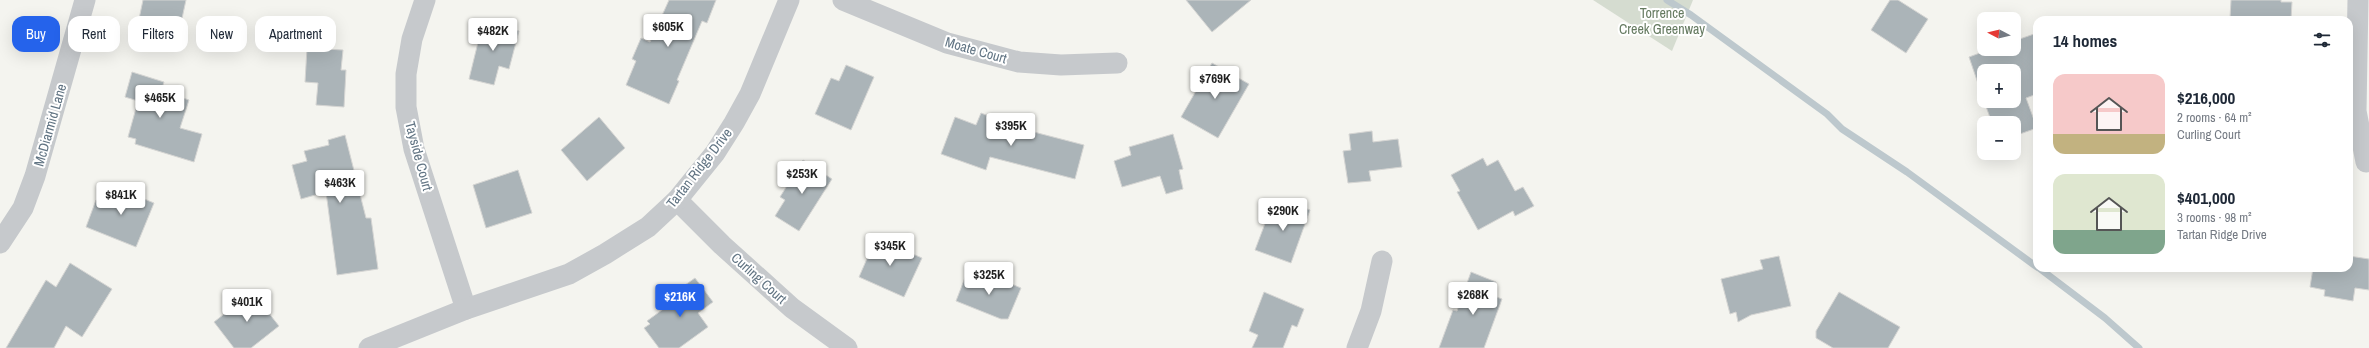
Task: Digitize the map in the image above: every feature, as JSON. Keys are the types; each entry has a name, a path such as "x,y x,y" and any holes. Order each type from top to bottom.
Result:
{"street":[{"name":"McDiarmid Lane","path":"0,243 23,208 35,176 85,0"},
{"name":"Tayside Court","path":"424,0 412,38 406,74 406,107 414,148 466,309"},
{"name":"Tartan Ridge Drive","path":"369,348 466,309 569,274 605,254 648,227 677,200 714,153 734,123 750,94 789,0"},
{"name":"Moate Court","path":"843,0 947,43 1019,62 1061,65 1117,63"},
{"path":"2358,0 2356,112 2366,162"},
{"name":"Curling Court","path":"677,200 722,245 792,308 847,348"},
{"path":"1357,348 1371,311 1382,261"}],"green space":[{"name":"Torrence Creek Greenway","path":"1593,0 1693,0 1672,51"}],"building":[{"path":"143,0 186,0 183,16 140,16"},
{"path":"669,0 716,0 707,23 702,21 677,80 679,81 669,104 626,85 636,61 632,59 641,38 650,42"},
{"path":"1186,0 1251,0 1212,32"},
{"path":"1890,0 1898,0 1928,19 1906,53 1871,30"},
{"path":"2231,0 2281,0 2281,2 2292,2 2291,16 2230,16"},
{"path":"483,22 519,31 509,69 499,66 494,85 469,79"},
{"path":"2033,34 2033,95 2026,98 2033,117 2033,129 2021,134 2021,116 1989,116 1987,108 2021,108 2021,64 1977,64 1977,80 1969,57 1977,54 1977,56 2021,56 2021,39"},
{"path":"336,50 343,50 341,70 346,70 344,107 316,105 318,83 305,82 307,52 336,52"},
{"path":"1212,63 1249,84 1218,138 1181,117"},
{"path":"846,65 874,77 851,130 815,114 831,78 839,81"},
{"path":"132,72 164,82 161,91 189,100 180,128 202,134 194,162 135,144 136,139 128,137 138,101 125,97"},
{"path":"981,113 1004,122 1003,124 1084,145 1075,179 990,157 986,170 941,154 955,117 976,125"},
{"path":"599,117 625,148 587,181 561,150"},
{"path":"1372,131 1373,142 1398,139 1402,167 1369,171 1371,181 1348,183 1343,151 1351,150 1349,134"},
{"path":"1173,134 1183,169 1179,170 1183,189 1166,194 1160,176 1122,187 1114,161 1131,155 1129,147"},
{"path":"345,135 366,218 371,218 378,269 337,275 326,192 301,199 292,165 307,161 304,151 329,145 328,140"},
{"path":"1483,158 1487,166 1498,160 1515,191 1523,187 1534,206 1515,216 1513,211 1478,230 1457,192 1460,191 1451,175"},
{"path":"803,160 832,179 799,231 775,216 785,200 780,197"},
{"path":"518,170 532,213 486,228 473,185"},
{"path":"113,186 154,203 136,247 86,227 96,200 105,204"},
{"path":"1284,200 1310,210 1291,263 1255,250 1269,213 1278,216"},
{"path":"876,238 922,258 904,297 859,277"},
{"path":"1779,256 1791,306 1751,315 1738,322 1736,312 1730,314 1721,279 1763,269 1760,260"},
{"path":"2353,257 2369,259 2369,290 2355,288 2353,301 2324,296 2325,290 2310,287 2312,272 2353,272"},
{"path":"70,263 112,289 82,337 66,326 54,348 6,348 46,280 56,287"},
{"path":"1471,272 1496,282 1491,295 1502,299 1484,348 1439,348 1453,310 1457,311"},
{"path":"988,274 1021,288 1008,319 1001,319 956,301 966,275 985,282"},
{"path":"695,278 713,302 698,313 708,327 679,348 659,348 644,328 650,324 647,321 677,299 674,293"},
{"path":"252,292 279,326 251,348 234,348 214,322"},
{"path":"1264,292 1304,309 1297,327 1292,325 1283,348 1252,348 1258,335 1249,331"},
{"path":"1839,292 1900,327 1888,348 1833,348 1816,338 1816,331"}],"waterway":[{"path":"1667,0 1691,15 1827,114 1842,129 1907,172 2033,264"},
{"path":"2044,272 2105,318 2139,348"}]}
